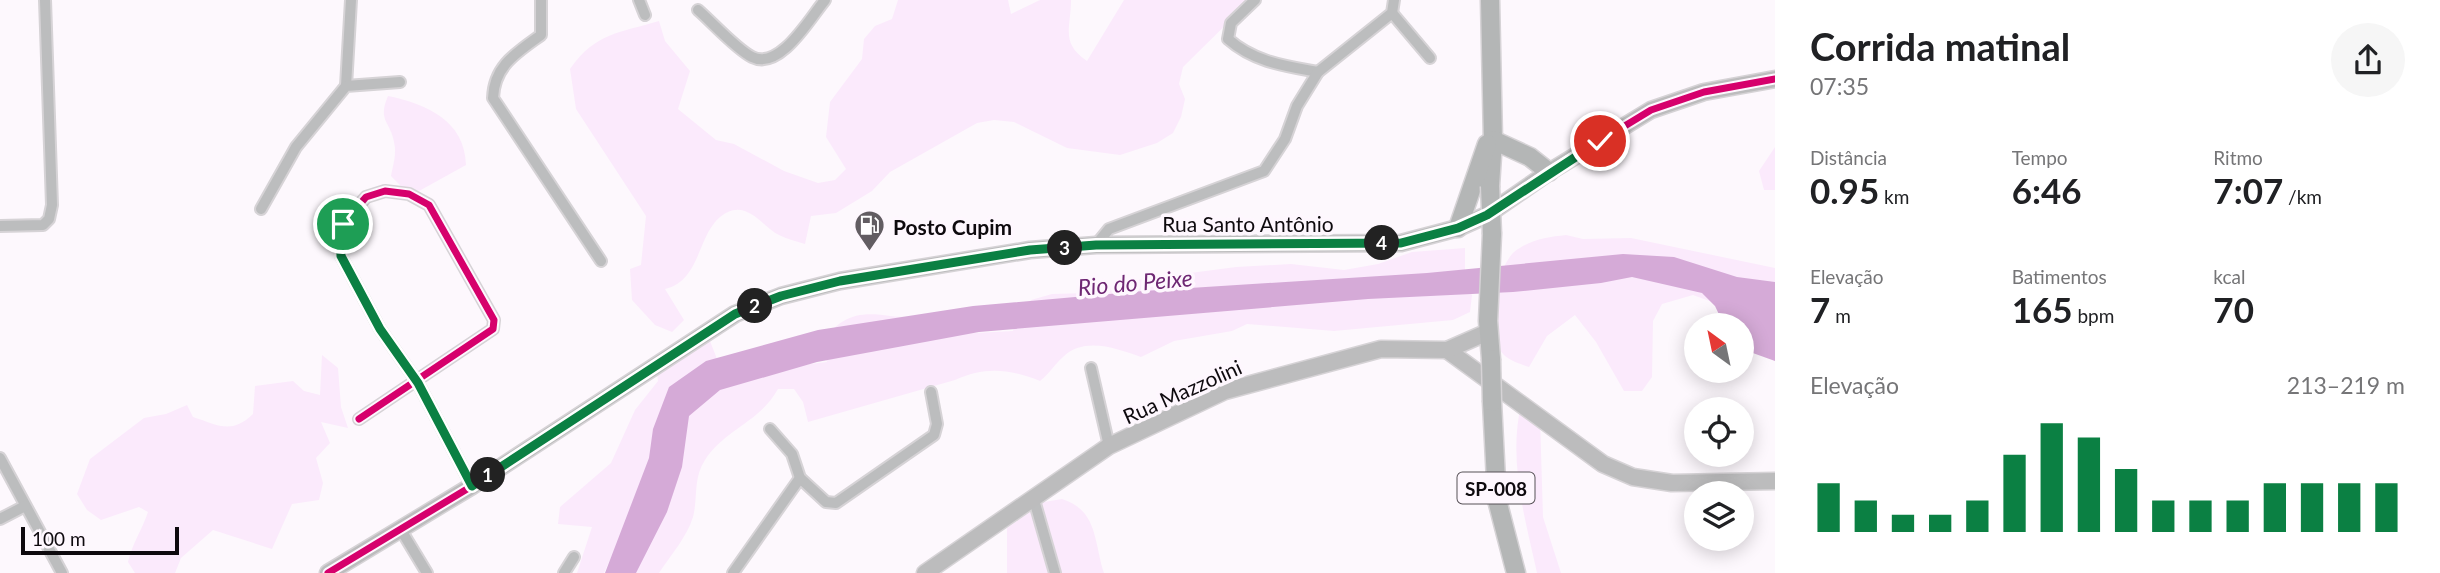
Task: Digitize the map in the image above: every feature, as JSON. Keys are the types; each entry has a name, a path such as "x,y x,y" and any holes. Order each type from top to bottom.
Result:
{"main road":[{"name":"SP-008","path":"1490,0 1492,258 1488,326 1497,500 1516,573"},
{"path":"1458,228 1482,153 1492,148 1513,151 1530,157 1549,172"}],"street":[{"path":"0,226 43,225 49,219 52,205 45,0"},
{"path":"261,209 296,147 346,86 351,0"},
{"path":"541,0 541,36 504,65 494,81 493,98 601,261"},
{"path":"639,0 645,15"},
{"path":"698,10 753,58 767,59 781,55 825,0"},
{"path":"1255,0 1231,23 1228,39 1243,53 1277,65 1318,72"},
{"path":"1096,245 1109,229 1264,171 1285,139 1297,106 1318,72 1392,13 1394,0"},
{"path":"1392,13 1430,58"},
{"name":"Rua Santo Antônio","path":"328,573 472,486 746,309 781,296 840,281 1030,250 1096,245 1401,243 1458,228 1511,200 1549,172 1651,110 1704,92 1775,79"},
{"path":"346,86 400,82"},
{"path":"359,419 418,383 494,329 494,320 429,205 409,194 385,191 366,197 343,224 340,232 341,256 380,329 418,383 472,486"},
{"name":"Rua Mazzolini","path":"925,573 1109,446 1226,391 1381,349 1447,350 1488,326"},
{"path":"1447,350 1603,464 1633,477 1672,483 1775,481"},
{"path":"1091,368 1109,446"},
{"path":"770,429 792,454 800,478 826,502 841,500 934,435 937,424 931,392"},
{"path":"0,458 62,573"},
{"path":"733,573 800,478"},
{"path":"1034,499 1055,573"},
{"path":"0,519 25,506"},
{"path":"401,530 427,573"},
{"path":"564,573 574,557"}],"shaded area":[{"path":"898,0 1008,0 1011,14 1040,0 1071,0 1070,41 1073,48 1087,61 1124,0 1251,0 1183,67 1179,84 1185,99 1181,117 1173,133 1157,143 1120,155 1067,148 1014,122 994,120 977,123 890,172 872,191 836,213 811,216 805,244 773,232 743,210 728,212 710,229 687,275 678,284 665,289 684,320 672,332 655,325 632,300 630,269 641,265 646,216 576,109 570,69 599,41 659,21 665,41 690,71 678,109 716,140 734,144 784,171 818,183 835,180 846,169 826,137 830,102 862,59 864,39 875,26 892,19"},
{"path":"388,96 416,104 441,117 459,137 466,165 419,191 402,187 391,176 395,151 384,116"},
{"path":"1775,147 1775,190 1764,190 1759,171"},
{"path":"1566,235 1583,239 1631,238 1775,268 1775,325 1754,317 1754,313 1742,313 1693,295 1662,304 1653,321 1652,377 1642,391 1624,391 1596,342 1575,315 1547,336 1529,367 1516,362 1504,355 1494,333 1497,287 1507,261 1514,252 1538,240"},
{"path":"1465,248 1465,280 1472,295 1470,312 1453,320 1334,331 1247,324 1232,331 1174,341 1141,357 1101,346 1081,347 1063,357 1040,381 1008,372 987,371 808,422 803,402 794,389 778,389 761,410 713,449 705,460 696,488 693,517 683,539 659,573 624,573 629,518 604,573 577,573 592,527 558,524 560,507 611,463 635,410 658,381 657,374 700,342 710,341 717,359 742,372 827,362 821,344 835,327 859,315 920,319 937,335 1013,331 1019,313 1031,300 1052,294 1089,293 1122,282 1236,267 1291,264 1344,270 1378,264 1412,252"},
{"path":"1623,254 1674,257 1737,277 1775,282 1775,361 1754,353 1754,313 1718,313 1702,293 1632,277 1513,292 1368,299 979,332 817,362 720,390 689,416 682,467 667,512 636,573 605,573 649,458 653,429 669,387 706,361 818,330 973,306 1143,291 1427,273"},
{"path":"322,355 338,368 341,407 348,428 321,422 330,443 316,458 323,483 319,500 292,504 272,549 213,530 181,558 175,573 135,573 128,562 148,512 139,507 101,520 87,510 77,494 90,459 144,418 166,414 187,405 193,417 217,425 238,424 253,414 255,386 293,381 304,391 320,395"},
{"path":"1521,405 1540,418 1543,517 1561,573 1537,573 1517,468 1517,426"},
{"path":"1062,499 1074,504 1088,519 1104,573 1007,573 1007,528 1044,502"}],"cycle path":[{"path":"328,573 472,486 735,314 781,296 840,281 1030,250 1096,245 1401,243 1458,228 1487,215 1549,172 1651,110 1704,92 1775,79"},
{"path":"359,419 493,329 494,320 429,205 409,194 385,191 366,197 343,224 340,232 341,256 380,329 418,383 472,486"}],"place":[{"name":"Posto Cupim","path":"870,253"}],"route":[{"path":"343,224 340,232 341,256 380,329 418,383 472,486 735,314 781,296 840,281 1030,250 1096,245 1401,243 1458,228 1487,215 1600,141"}],"water label":[{"name":"Rio do Peixe","path":"1135,282"}]}
